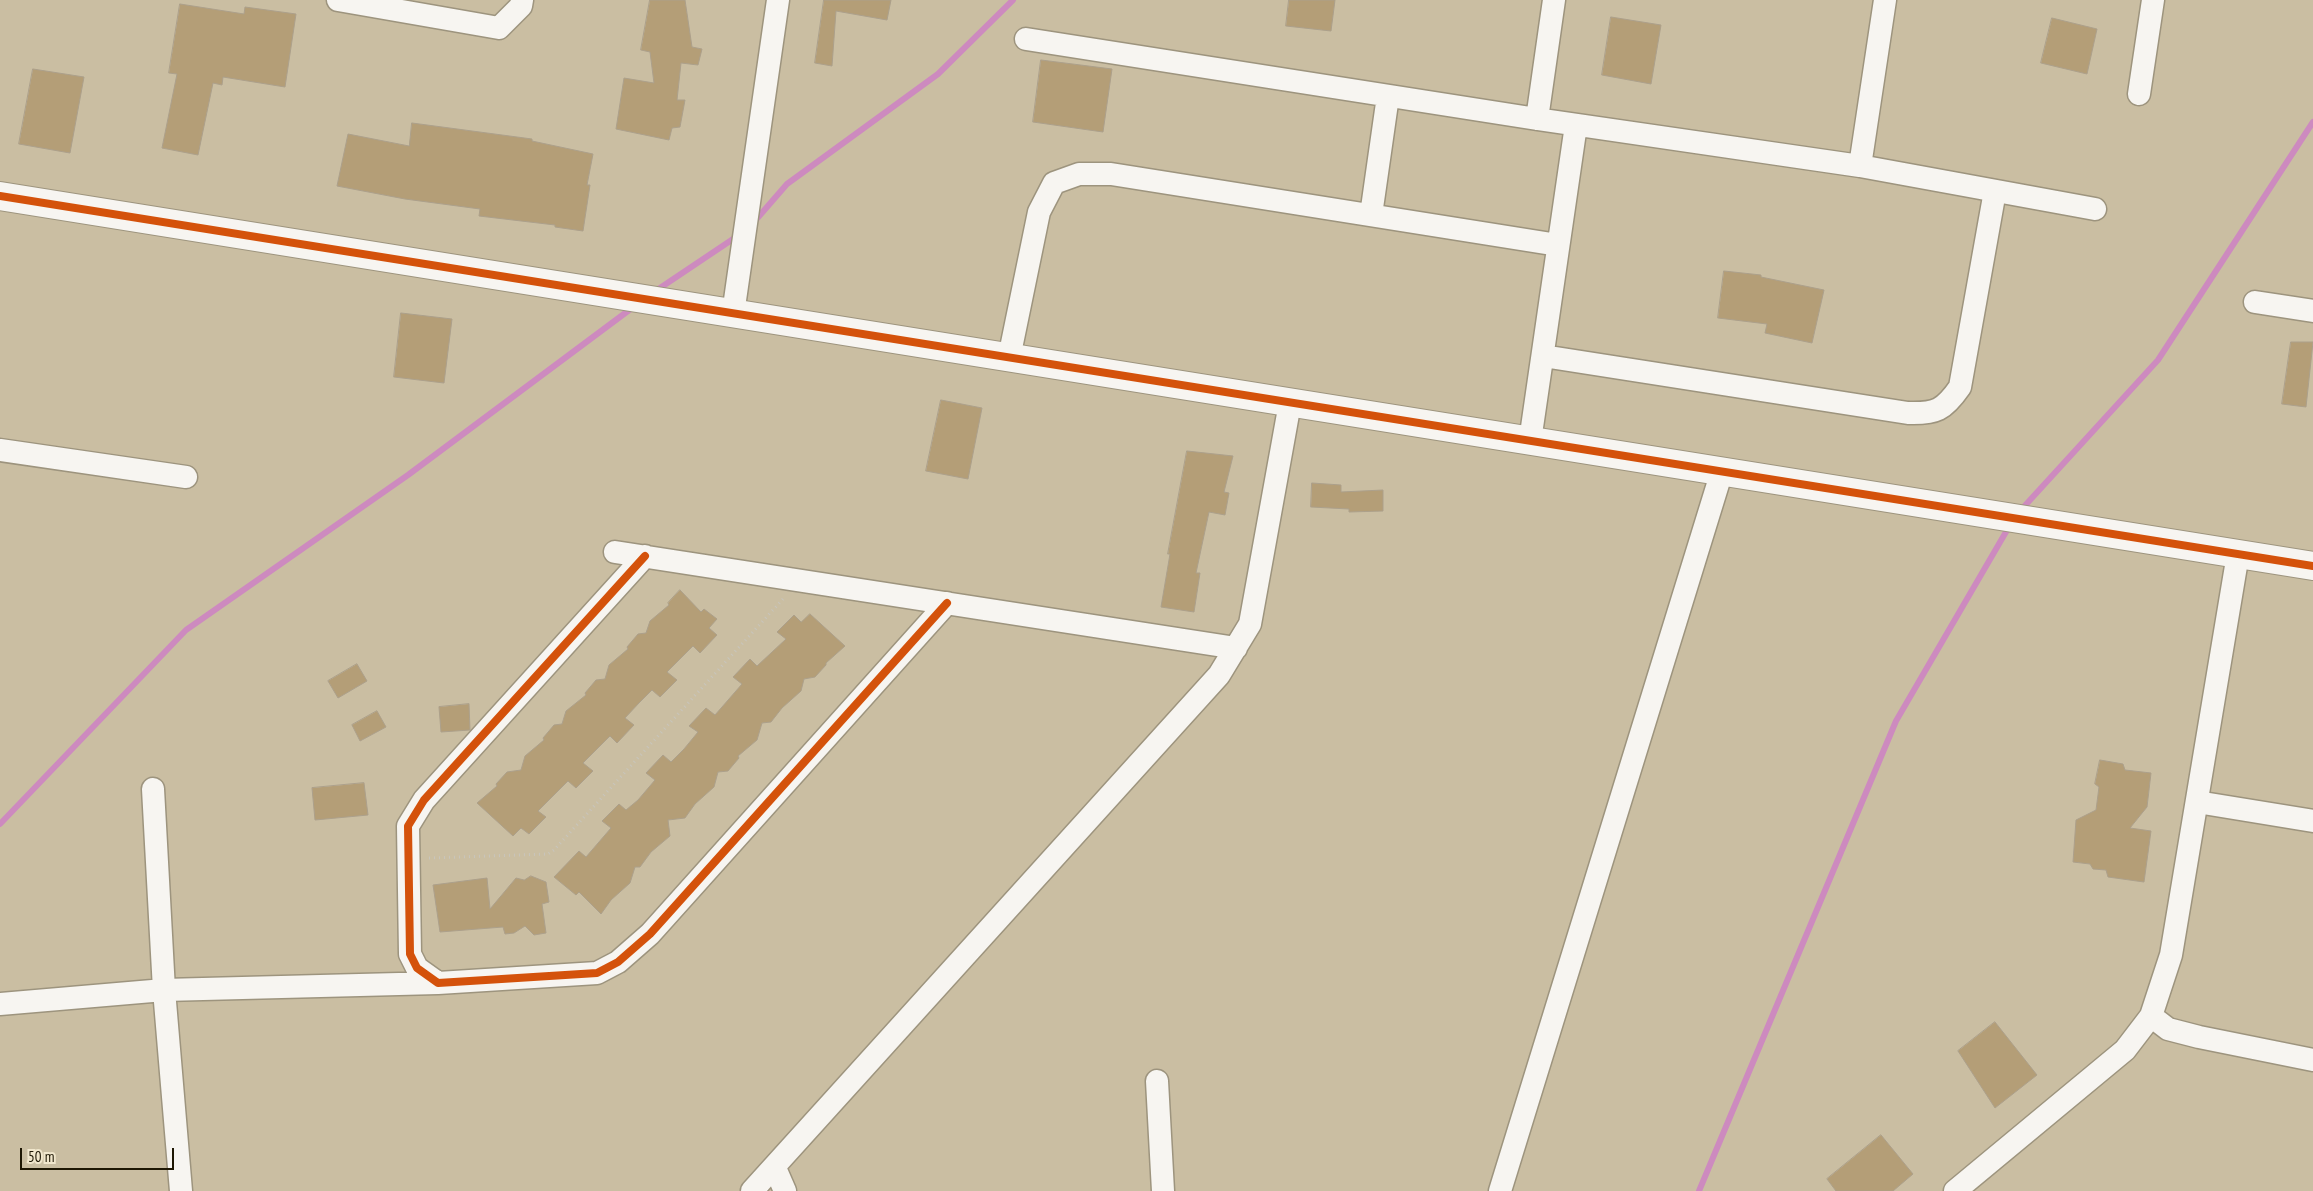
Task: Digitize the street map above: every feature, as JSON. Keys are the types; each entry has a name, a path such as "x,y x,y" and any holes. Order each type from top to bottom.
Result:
{"street":[{"path":"338,0 499,28 521,6 522,0"},
{"path":"733,314 778,0"},
{"path":"1537,119 1554,0"},
{"path":"1860,166 1886,0"},
{"path":"2139,94 2153,0"},
{"path":"1026,39 1576,125 1860,166 2095,209"},
{"path":"1371,215 1388,96"},
{"path":"1530,441 1576,125"},
{"path":"1009,358 1039,212 1054,183 1079,174 1111,174 1558,245"},
{"path":"1543,356 1908,413 1929,414 1948,404 1960,387 1996,191"},
{"path":"0,196 2313,566"},
{"path":"2255,302 2313,311"},
{"path":"752,1191 775,1168 1219,675 1250,624 1290,402"},
{"path":"0,450 186,477"},
{"path":"1500,1191 1722,472"},
{"path":"615,552 1236,648"},
{"path":"1955,1191 2125,1050 2151,1016 2171,955 2238,554"},
{"path":"438,983 417,968 410,954 408,826 424,800 645,556"},
{"path":"0,1004 164,990 438,983 597,973 618,962 650,934 946,603"},
{"path":"153,789 164,990 181,1191"},
{"path":"2196,802 2313,821"},
{"path":"2151,1016 2168,1029 2198,1038 2313,1060"},
{"path":"1157,1081 1163,1191"},
{"path":"775,1168 785,1191"}],"path":[{"path":"408,859 548,854 554,850 799,580"}],"building":[{"path":"650,0 685,0 692,47 702,49 698,65 681,63 677,100 685,100 680,127 672,128 669,140 616,129 624,78 654,83 650,52 641,50"},
{"path":"824,0 891,0 887,20 836,11 832,66 815,63"},
{"path":"1289,0 1335,0 1331,31 1286,26"},
{"path":"180,4 244,14 245,7 296,14 285,87 223,77 222,85 213,83 198,155 162,148 177,74 169,73"},
{"path":"1611,17 1661,25 1651,84 1602,75"},
{"path":"2052,18 2097,29 2087,74 2041,63"},
{"path":"1041,60 1112,69 1103,132 1033,122"},
{"path":"33,69 84,77 70,153 19,144"},
{"path":"412,123 532,139 532,141 593,154 587,185 590,185 583,231 555,227 555,225 479,216 480,209 405,199 337,186 348,134 409,146"},
{"path":"1724,271 1761,275 1761,277 1824,290 1812,343 1765,333 1767,324 1718,318"},
{"path":"401,313 452,319 444,383 394,377"},
{"path":"2291,342 2313,342 2306,407 2282,404"},
{"path":"941,400 982,408 968,479 926,471"},
{"path":"1187,451 1233,456 1224,492 1229,493 1225,515 1209,512 1196,573 1200,573 1194,612 1161,607 1170,554 1168,554"},
{"path":"1312,483 1341,485 1341,492 1383,490 1383,511 1349,512 1349,509 1311,507"},
{"path":"680,590 701,612 704,609 717,619 709,628 717,635 700,653 693,646 667,672 677,680 660,697 652,690 639,703 625,718 634,725 617,743 610,736 583,763 593,771 576,788 568,781 538,811 546,817 529,834 521,828 513,836 477,803 497,786 496,784 507,772 521,770 525,756 544,740 543,738 554,725 562,724 566,711 586,695 585,693 596,680 605,679 609,665 628,649 627,647 638,634 646,633 650,621 669,605 668,603"},
{"path":"810,614 845,646 826,663 815,677 804,679 801,691 782,708 771,722 762,723 757,740 738,756 739,758 728,771 718,772 714,787 695,804 685,818 668,820 670,836 651,852 640,867 635,867 630,883 611,900 601,914 579,892 576,895 554,877 579,851 586,857 611,828 602,821 619,804 626,810 638,800 655,780 646,773 663,755 671,762 684,749 698,732 689,726 706,708 715,715 742,684 733,677 750,659 757,666 786,639 777,632 794,615 801,622"},
{"path":"357,664 367,681 338,698 328,681"},
{"path":"469,704 470,730 441,732 439,707"},
{"path":"377,711 386,727 360,741 352,725"},
{"path":"2100,760 2123,764 2125,770 2151,773 2147,807 2130,828 2151,831 2144,882 2108,877 2106,870 2093,869 2090,864 2073,862 2076,820 2096,810 2099,787 2095,784"},
{"path":"364,783 368,815 315,820 312,788"},
{"path":"531,876 546,882 549,902 542,904 546,933 534,935 525,926 514,933 505,934 503,927 440,932 433,885 487,878 490,909 516,878 524,880"},
{"path":"1995,1022 2037,1075 1995,1108 1958,1051"},
{"path":"1881,1135 1913,1174 1893,1191 1836,1191 1827,1179"}],"waterway":[{"path":"754,222 787,184 938,74 1013,0"},
{"path":"2020,511 2158,360 2313,122"},
{"path":"654,292 739,235"},
{"path":"0,824 186,630 408,475 636,305"},
{"path":"1699,1191 1896,721 2010,525"}],"cycle path":[{"path":"0,196 2313,566"},
{"path":"645,556 424,800 408,826 410,954 417,968 438,983 597,973 618,962 650,934 947,603"}]}
